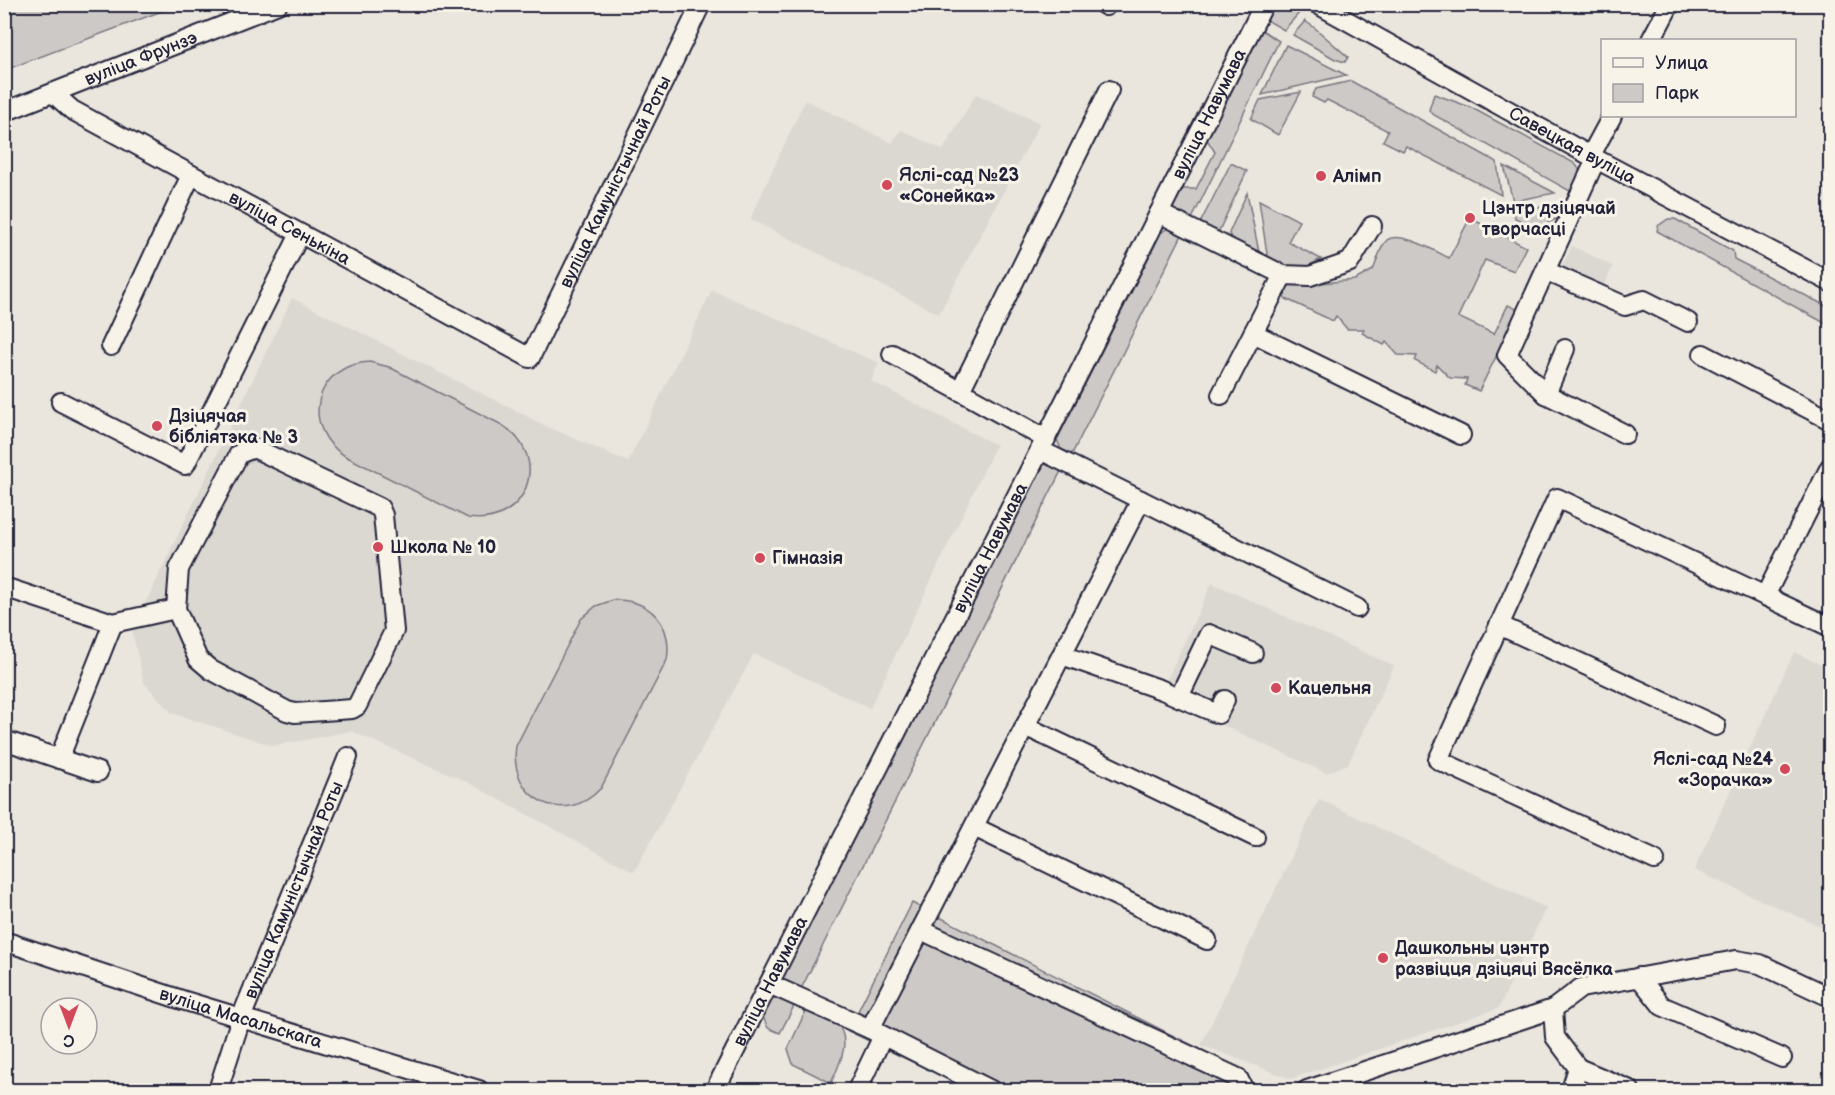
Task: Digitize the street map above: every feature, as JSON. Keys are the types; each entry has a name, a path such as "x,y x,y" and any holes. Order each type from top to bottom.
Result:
{"street":[{"name":"вуліца Фрунзэ","path":"4,112 278,4"},
{"name":"вуліца Камуністычнай Роты","path":"530,358 701,4"},
{"name":"вуліца Навумава","path":"715,1090 1264,4"},
{"name":"Савецкая вуліца","path":"1317,4 1594,157 1830,282"},
{"path":"1652,39 1670,4"},
{"path":"960,391 1109,90"},
{"name":"вуліца Сенькіна","path":"53,93 72,110 530,358"},
{"path":"1612,117 1546,271 1507,355 1546,394 1625,434"},
{"path":"111,346 191,175"},
{"path":"1159,213 1283,275 1310,276 1350,262 1372,226"},
{"path":"61,402 185,465 300,234"},
{"path":"1546,271 1625,306 1644,300 1688,322"},
{"path":"1221,395 1283,275"},
{"path":"1253,333 1461,435"},
{"path":"1546,394 1566,349"},
{"path":"892,354 960,391 1043,445 1141,500 1357,608"},
{"path":"1703,354 1830,420"},
{"path":"254,448 380,508 383,515 394,631 357,706 352,709 295,713 287,711 211,670 198,659 176,609 179,569 239,454 245,450 254,448"},
{"path":"1765,596 1828,479"},
{"path":"1655,860 1438,760 1557,498 1830,627"},
{"path":"857,1090 877,1032 921,930 1141,500"},
{"path":"4,586 113,623 176,609"},
{"path":"59,759 113,623"},
{"path":"1500,625 1716,726"},
{"path":"1179,697 1209,634 1253,653"},
{"path":"1062,655 1179,697 1218,714 1224,700"},
{"path":"1025,726 1255,837"},
{"path":"4,740 98,772"},
{"name":"вуліца Камуністычнай Роты","path":"218,1090 241,1018 348,757"},
{"path":"974,827 1207,940"},
{"path":"921,930 1238,1078 1244,1090"},
{"name":"вуліца Масальскага","path":"4,941 241,1018 479,1090"},
{"path":"1307,1090 1553,1009 1581,988 1640,977 1736,960 1760,964 1830,997"},
{"path":"1640,977 1662,1006 1782,1058"},
{"path":"769,984 877,1032 992,1090"},
{"path":"1553,1009 1555,1037 1578,1068 1630,1090"},
{"path":"1571,1090 1578,1068"}],"shaded area":[{"name":"Яслі-сад №23 «Сонейка»","path":"976,94 1040,123 939,314 750,219 805,100 892,143 901,130 943,150"},
{"path":"1572,246 1613,266 1603,288 1561,268"},
{"path":"712,290 879,363 871,381 996,445 870,708 754,654 634,872 463,780 351,731 274,746 172,713 144,683 132,631 292,298 546,426 628,462"},
{"path":"1212,583 1394,666 1348,764 1326,773 1159,696"},
{"name":"Яслі-сад №24 «Зорачка»","path":"1794,652 1830,669 1830,929 1828,930 1694,870"},
{"name":"Дашкольны цэнтр развіцця дзіцяці Вясёлка","path":"1319,799 1546,908 1499,1008 1291,1079 1201,1045"}],"green space":[{"path":"5,4 178,4 178,5 5,70"},
{"path":"1288,6 1300,12 1284,30 1263,18 1269,11"},
{"path":"1305,21 1348,57 1345,62 1335,59 1293,35"},
{"path":"1257,27 1279,41 1189,225 1175,214 1174,201 1179,189 1196,189 1215,152 1204,135"},
{"path":"1286,45 1346,75 1262,95"},
{"path":"1351,81 1497,162 1501,195 1406,146 1403,151 1383,141 1388,131 1327,100 1324,103 1312,97 1316,89"},
{"path":"1301,92 1278,135 1251,119 1260,100"},
{"path":"1434,94 1470,107 1574,163 1580,170 1580,181 1575,194 1434,115 1429,110"},
{"path":"1231,163 1247,171 1216,237 1197,229"},
{"path":"1504,166 1555,193 1513,201"},
{"path":"1247,193 1260,257 1231,239 1229,233"},
{"path":"1259,200 1299,221 1288,242 1321,259 1295,270 1268,261"},
{"path":"1572,201 1564,216 1536,228 1515,218 1514,212"},
{"path":"1470,218 1526,247 1514,271 1485,260 1458,317 1494,334 1508,305 1519,310 1479,391 1465,385 1467,379 1450,378 1437,365 1435,371 1415,361 1417,356 1398,355 1386,342 1384,345 1362,333 1364,329 1347,329 1336,316 1333,321 1284,298 1286,289 1293,283 1355,280 1373,270 1382,246 1387,240 1393,238 1418,243 1449,258"},
{"path":"1668,219 1675,219 1733,251 1734,259 1830,308 1830,326 1657,231 1658,226"},
{"path":"1169,227 1182,235 1072,454 1061,449 1057,440 1161,233"},
{"path":"370,362 389,367 502,425 518,439 526,454 529,471 526,487 518,501 505,512 488,518 468,518 345,456 331,444 322,429 318,414 320,399 326,385 336,373 351,365"},
{"path":"1044,459 1062,469 801,989 781,979"},
{"path":"613,600 638,604 656,616 666,635 667,660 601,788 587,800 571,806 556,806 542,802 530,793 521,781 516,765 516,746 581,619 596,606"},
{"path":"912,903 1233,1066 1240,1090 971,1090 848,1031"},
{"path":"781,995 796,1002 780,1033 768,1028 761,1013 771,998"},
{"path":"807,1008 834,1021 843,1035 843,1052 831,1083 793,1064 788,1049"}],"place":[{"name":"Алімп","path":"1321,176"},
{"name":"Яслі-сад №23 «Сонейка»","path":"887,185"},
{"name":"Цэнтр дзіцячай творчасці","path":"1470,218"},
{"name":"Дзіцячая бібліятэка № 3","path":"157,426"},
{"name":"Школа № 10","path":"378,547"},
{"name":"Гімназія","path":"760,558"},
{"name":"Кацельня","path":"1276,688"},
{"name":"Яслі-сад №24 «Зорачка»","path":"1785,769"},
{"name":"Дашкольны цэнтр развіцця дзіцяці Вясёлка","path":"1383,958"}]}
